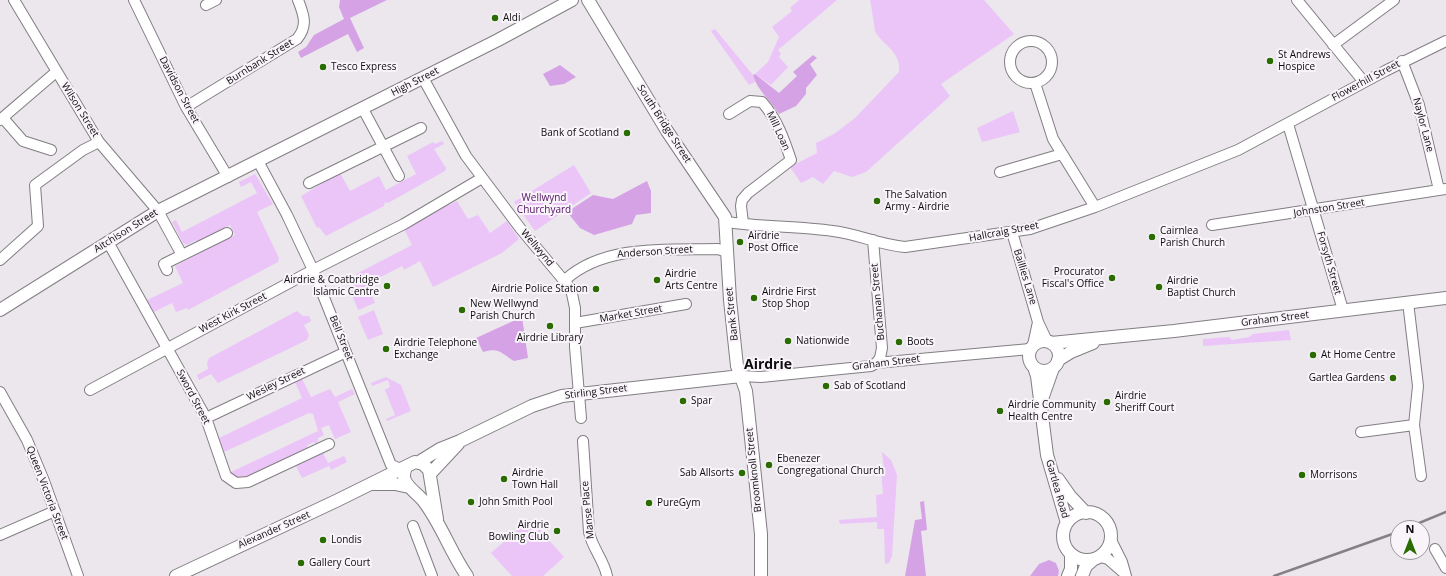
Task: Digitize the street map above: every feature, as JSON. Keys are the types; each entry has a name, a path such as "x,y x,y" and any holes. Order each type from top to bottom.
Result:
{"main road":[{"name":"High Street","path":"258,161 508,35 572,0"},
{"name":"South Bridge Street","path":"588,0 668,131 723,212 726,222 727,252"},
{"name":"Aitchison Street","path":"0,310 158,211 258,161"},
{"name":"Bank Street","path":"727,252 730,300 737,366 741,376"},
{"name":"Graham Street","path":"1049,342 1104,339 1446,298"},
{"name":"Graham Street","path":"1055,364 1078,348 1104,339"},
{"path":"1040,341 1049,342 1058,350 1055,364 1043,371 1034,367 1029,359 1032,347 1040,341"},
{"name":"Gartlea Road","path":"1041,406 1047,379 1055,364"},
{"name":"Gartlea Road","path":"1034,367 1037,376 1047,455 1067,523"},
{"name":"Stirling Street","path":"419,462 440,449 541,402 562,396 578,393 741,376"},
{"name":"Broomknoll Street","path":"741,376 746,392 748,409 763,572"},
{"name":"Stirling Street","path":"430,476 460,441"},
{"name":"Gartlea Road","path":"1047,455 1064,489 1086,513"},
{"path":"437,519 427,466 419,462 404,468 403,479 437,519 454,554 467,576"},
{"name":"Alexander Street","path":"176,576 404,468"},
{"path":"411,488 422,488 430,476"},
{"name":"Alexander Street","path":"371,484 395,484 411,488"},
{"path":"1068,576 1071,569 1071,554 1064,537 1067,523 1076,515 1086,513 1098,515 1103,519 1109,529 1111,540 1105,553 1086,566 1082,576"},
{"path":"1071,554 1081,559 1097,558"}],"street":[{"name":"Wilson Street","path":"14,0 56,72 100,142 158,211 182,255"},
{"name":"Davidson Street","path":"134,0 186,108 228,177"},
{"path":"206,5 216,0"},
{"name":"Burnbank Street","path":"186,108 297,39 303,32 304,22 298,0"},
{"path":"1297,0 1332,45 1364,82"},
{"path":"1332,45 1394,0"},
{"path":"1024,41 1038,41 1045,44 1052,56 1051,70 1047,76 1035,83 1021,81 1015,76 1010,63 1013,50 1024,41"},
{"name":"Flowerhill Street","path":"1288,124 1402,62 1446,41"},
{"name":"Naylor Lane","path":"1402,62 1419,105 1443,190"},
{"path":"50,150 23,141 1,119 56,72"},
{"name":"Wellwynd","path":"423,78 466,156 524,233 571,289 574,297 578,393"},
{"path":"1035,83 1054,139 1095,207"},
{"name":"Mill Loan","path":"729,114 750,102 762,102 771,112 781,132 791,160 745,197 741,206 743,223"},
{"path":"363,109 399,176"},
{"name":"Hallcraig Street","path":"726,222 833,231 905,247 1030,229 1095,207 1215,160 1288,124"},
{"name":"Forsyth Street","path":"1288,124 1343,310"},
{"path":"309,183 421,128"},
{"path":"0,260 38,226 35,185 83,150 100,142"},
{"path":"1000,172 1062,154"},
{"name":"Bell Street","path":"258,161 287,215 313,270 391,464 404,468"},
{"name":"West Kirk Street","path":"90,390 313,270 404,224 482,178"},
{"name":"Johnston Street","path":"1212,225 1443,190"},
{"name":"Baillies Lane","path":"1012,232 1038,322 1049,342"},
{"path":"167,270 164,264 227,233"},
{"name":"Buchanan Street","path":"873,240 882,348 880,358 876,363"},
{"name":"Sword Street","path":"108,242 166,349 206,418 226,476 236,483 248,482 329,444"},
{"name":"Anderson Street","path":"565,280 581,267 593,261 619,254 718,249 727,252"},
{"path":"1408,302 1418,386 1414,425 1421,476"},
{"name":"Market Street","path":"575,323 686,304"},
{"name":"Baillies Lane","path":"1032,347 1038,322"},
{"name":"Graham Street","path":"741,376 762,377 871,366 876,363 1032,347"},
{"name":"Wesley Street","path":"206,418 346,352"},
{"name":"Queen Victoria Street","path":"0,392 27,440 55,510 78,576"},
{"path":"578,393 581,418"},
{"path":"1361,432 1414,425"},
{"name":"Manse Place","path":"582,441 591,543 604,566 607,576"},
{"path":"0,534 55,510"},
{"path":"413,526 428,575"},
{"path":"1111,540 1122,562 1126,575"},
{"path":"1435,550 1446,568"},
{"path":"1097,558 1108,559 1118,566 1126,575"}],"green space":[{"path":"799,0 837,0 778,50 781,54 779,57 788,67 771,85 755,74 768,62 779,37 772,27 792,11 790,8"},
{"path":"870,0 984,0 1014,34 941,84 950,96 866,172 852,177 834,171 823,184 813,177 801,183 790,167 817,153 816,143 834,134 855,118 899,72 898,59 875,31"},
{"path":"715,29 753,75 755,82 749,85 711,31"},
{"path":"1013,111 1020,132 982,142 977,128"},
{"path":"442,141 444,144 434,149 446,168 445,171 388,203 385,202 384,206 326,236 319,227 317,228 301,196 340,173 350,191 379,176 386,190 416,174 407,156 433,142 435,144"},
{"name":"Wellwynd Churchyard","path":"574,165 591,193 535,231 514,202"},
{"path":"255,174 273,204 257,212 279,258 278,262 188,310 187,308 176,312 172,303 154,312 147,300 183,283 175,266 235,235 230,225 197,242 196,240 187,245 183,243 172,222 176,220 182,232 257,193 251,182 241,187 239,182"},
{"path":"446,200 449,205 457,201 468,219 478,215 490,233 507,221 519,239 502,253 433,287 420,261 404,270 402,266 367,284 375,303 358,310 348,285 358,278 356,274 412,245 402,225"},
{"path":"374,310 383,334 368,340 358,317"},
{"path":"297,311 303,316 309,316 311,321 304,325 309,335 307,340 218,383 211,374 199,380 197,375 208,369 207,363 209,358"},
{"path":"1289,330 1291,340 1203,346 1203,339 1229,337 1232,340 1249,337 1253,334"},
{"path":"386,377 401,385 411,411 387,421 386,419 395,415 385,390 390,387 388,380 372,386 371,383"},
{"path":"302,379 311,397 330,389 335,397 352,389 355,394 338,402 351,432 335,439 329,425 321,428 324,435 318,438 317,445 314,442 307,445 309,450 247,478 234,477 231,472 318,431 313,414 309,413 224,452 219,438 302,398 295,382"},
{"path":"882,452 891,460 897,475 892,556 889,563 885,564 884,529 877,529 877,522 840,524 839,520 877,517 876,495 883,494 881,470 884,470"},
{"path":"323,453 328,463 344,456 347,462 331,470 329,466 302,478 296,466"},
{"path":"530,519 564,557 543,576 512,576 491,553"}],"shaded area":[{"path":"340,0 387,0 350,18 364,48 357,52 348,34 301,58 298,52 306,47 314,35 344,19 339,7"},
{"path":"813,55 817,58 810,64 817,75 806,88 806,94 796,106 779,114 757,85 753,75 755,74 779,93 797,76 793,72"},
{"path":"560,65 576,77 564,84 550,86 543,74"},
{"path":"647,181 651,191 651,213 636,215 632,224 594,235 580,228 567,212 593,195 613,199"},
{"path":"522,317 528,358 514,361 500,352 493,350 483,352 476,338"},
{"path":"924,501 927,530 921,531 926,576 905,576 915,520 922,519 920,502"},
{"path":"1049,560 1056,563 1059,571 1058,576 1030,576 1039,564"}],"railway":[{"path":"1426,520 1446,512"},
{"path":"1274,576 1390,535"}],"place":[{"name":"Aldi","path":"495,18"},
{"name":"St Andrews Hospice","path":"1270,61"},
{"name":"Tesco Express","path":"323,67"},
{"name":"Bank of Scotland","path":"627,133"},
{"name":"The Salvation Army - Airdrie","path":"877,201"},
{"name":"Cairnlea Parish Church","path":"1152,237"},
{"name":"Airdrie Post Office","path":"740,242"},
{"name":"Procurator Fiscal's Office","path":"1112,278"},
{"name":"Airdrie Arts Centre","path":"657,280"},
{"name":"Airdrie & Coatbridge Islamic Centre","path":"387,286"},
{"name":"Airdrie Baptist Church","path":"1159,287"},
{"name":"Airdrie Police Station","path":"596,289"},
{"name":"Airdrie First Stop Shop","path":"754,298"},
{"name":"New Wellwynd Parish Church","path":"462,310"},
{"name":"Airdrie Library","path":"550,326"},
{"name":"Nationwide","path":"788,341"},
{"name":"Boots","path":"899,342"},
{"name":"Airdrie Telephone Exchange","path":"386,349"},
{"name":"At Home Centre","path":"1313,355"},
{"name":"Gartlea Gardens","path":"1393,378"},
{"name":"Sab of Scotland","path":"826,386"},
{"name":"Spar","path":"683,401"},
{"name":"Airdrie Sheriff Court","path":"1107,402"},
{"name":"Airdrie Community Health Centre","path":"1000,411"},
{"name":"Ebenezer Congregational Church","path":"769,465"},
{"name":"Sab Allsorts","path":"742,473"},
{"name":"Morrisons","path":"1302,475"},
{"name":"Airdrie Town Hall","path":"504,479"},
{"name":"John Smith Pool","path":"471,502"},
{"name":"PureGym","path":"649,503"},
{"name":"Airdrie Bowling Club","path":"557,531"},
{"name":"Londis","path":"323,540"},
{"name":"Gallery Court","path":"301,563"}],"district":[{"name":"Airdrie","path":"768,365"}]}
